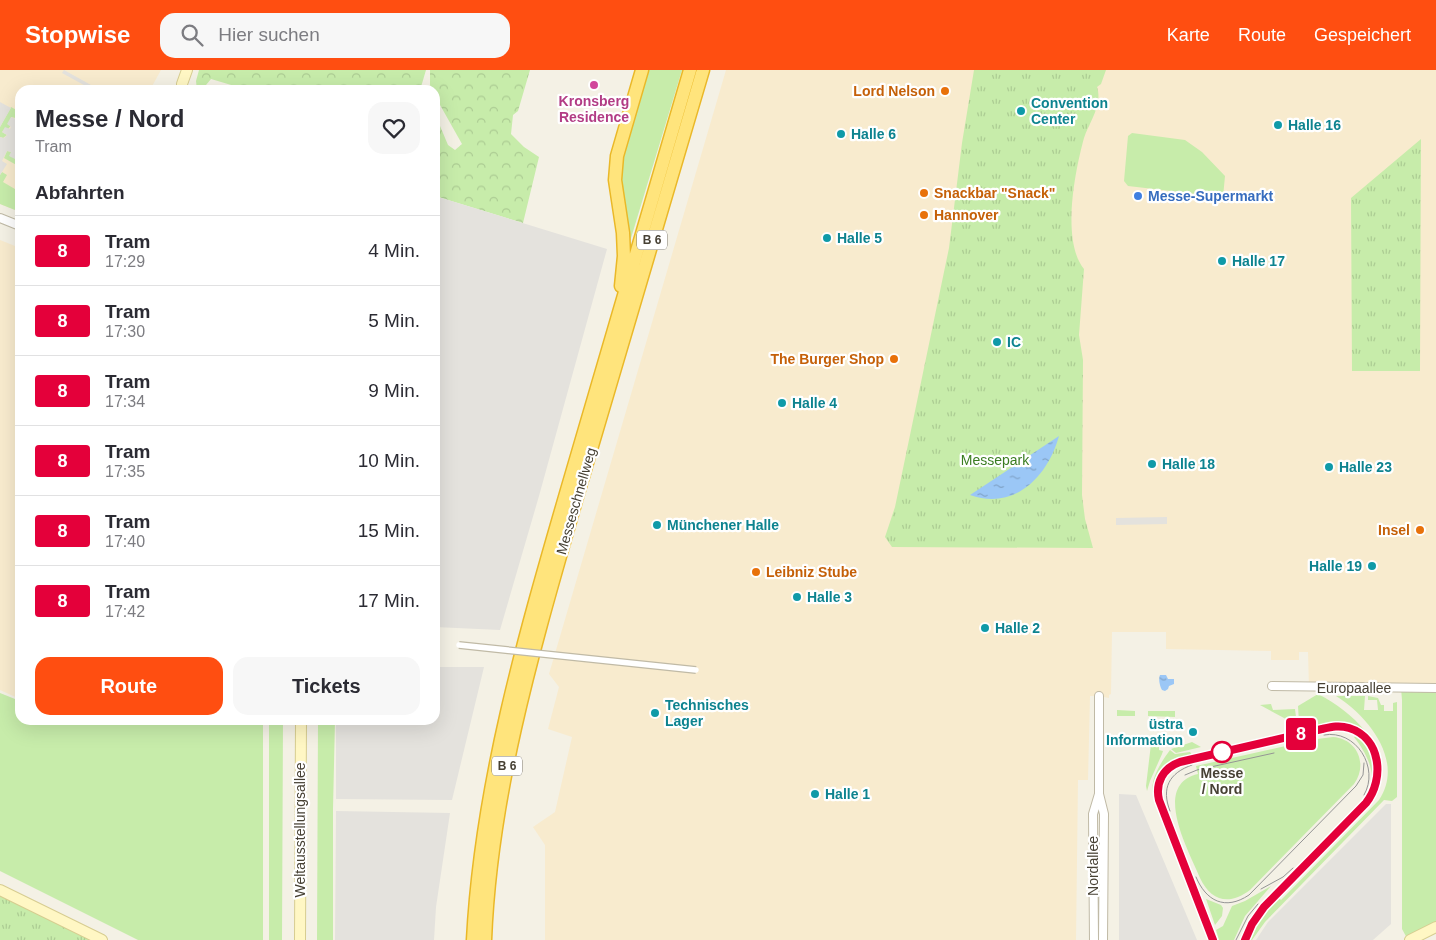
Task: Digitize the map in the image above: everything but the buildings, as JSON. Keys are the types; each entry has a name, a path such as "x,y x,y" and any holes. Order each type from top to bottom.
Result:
{"highway":[{"path":"616,321 624,256 623,233 615,180 617,156 642,70"},
{"name":"Messeschnellweg","path":"473,940 480,864 489,798 524,639 690,70"},
{"name":"Messeschnellweg","path":"485,940 491,866 501,801 523,694 566,535 703,70"}],"main road":[{"path":"182,85 187,70"},
{"name":"Weltausstellungsallee","path":"300,725 300,940"},
{"path":"0,890 102,940"},
{"path":"1410,940 1436,927"}],"street":[{"path":"0,218 15,224"},
{"path":"459,645 696,670"},
{"name":"Europaallee","path":"1272,686 1436,688"},
{"name":"Nordallee","path":"1099,696 1099,794 1104,814 1103,940"},
{"name":"Nordallee","path":"1094,940 1093,814 1099,794"}],"shaded area":[{"path":"0,70 161,70 153,85 15,85 15,210 0,204"},
{"path":"64,70 91,85 84,85 62,73"},
{"path":"726,70 1436,70 1436,688 1309,688 1308,652 1299,652 1299,660 1271,660 1271,651 1166,649 1166,632 1112,632 1111,694 1109,698 1090,696 1088,780 1078,780 1076,940 545,940 545,845 533,827 555,812 572,737 548,729 559,687 549,674"},
{"path":"0,102 11,108 0,127"},
{"path":"11,117 15,119 15,159 9,156 11,152 7,151 2,161 7,164 0,175 0,137 4,138 7,135 2,132 5,127 10,129 11,127 7,124"},
{"path":"440,198 607,249 500,630 440,627"},
{"path":"0,240 15,246 15,697 0,690"},
{"path":"1167,517 1167,524 1116,525 1116,518"},
{"path":"440,667 484,667 452,800 336,799 336,725 440,725"},
{"path":"1119,794 1136,795 1197,940 1119,940"},
{"path":"1386,804 1391,804 1391,924 1373,940 1256,940 1268,922"},
{"path":"336,811 450,813 436,907 434,940 335,940"}],"green space":[{"path":"199,70 426,70 422,85 231,85 211,79 206,85 196,85"},
{"path":"430,70 530,70 518,111 513,115 511,134 524,147 539,157 523,223 440,198 440,126 448,145 455,150 462,144 440,105 440,85 430,85"},
{"path":"645,70 682,70 628,248 619,183 624,139"},
{"name":"Messepark","path":"974,70 1106,70 1101,84 1097,87 1097,107 1080,152 1072,205 1073,241 1077,257 1084,269 1079,335 1083,360 1082,495 1085,519 1093,548 892,547 885,537 895,507 949,248 962,143"},
{"path":"11,107 15,109 15,118 11,117 10,127 2,132 7,135 3,138 0,137 0,127"},
{"path":"1132,133 1185,140 1202,152 1225,176 1223,197 1128,186 1124,181 1128,136"},
{"path":"1421,139 1420,371 1352,371 1351,198"},
{"path":"7,151 12,152 15,156 15,164 4,158"},
{"path":"2,172 7,175 3,182 15,189 15,210 0,204 0,175"},
{"path":"1401,688 1436,688 1436,927 1408,940 1402,929"},
{"path":"0,693 15,699 15,725 263,725 263,940 138,940 0,871"},
{"path":"1318,694 1344,710 1366,732 1364,733 1345,726 1333,725 1313,728 1311,724 1306,725 1306,722 1299,723 1298,706"},
{"path":"1336,696 1365,696 1364,710 1378,710 1377,700 1368,700 1368,696 1378,698 1381,705 1384,705 1384,711 1393,711 1393,703 1397,702 1397,797 1392,801 1384,800 1265,922 1252,940 1247,940 1256,922 1272,901 1277,896 1281,900 1379,800 1386,785 1388,770 1385,755 1379,741 1371,727 1360,715"},
{"path":"1271,704 1273,710 1295,709 1297,725 1260,705"},
{"path":"1117,710 1135,711 1135,716 1117,716"},
{"path":"1148,711 1175,711 1175,717 1148,716"},
{"path":"269,725 283,725 282,940 269,940"},
{"path":"318,725 335,725 333,940 317,940"},
{"path":"1356,736 1369,749 1375,765 1374,783 1366,799 1371,785 1371,772 1365,753 1354,737"},
{"path":"1156,737 1159,750 1163,751 1147,791 1151,744"},
{"path":"1333,737 1349,743 1358,754 1360,769 1354,784 1250,890 1235,898 1221,899 1215,896 1204,886 1200,878 1188,852 1177,820 1175,805 1177,791 1184,781 1198,774 1196,766"},
{"path":"1192,742 1201,747 1176,753 1171,749"},
{"path":"1170,750 1175,754 1190,752 1192,755 1169,763 1164,768 1157,779 1154,796 1154,778 1159,766"},
{"path":"1271,886 1245,916 1234,940 1219,940 1216,930 1223,926 1232,906"},
{"path":"0,890 102,940 0,940"},
{"path":"1206,899 1221,905 1223,908 1222,916 1215,925"}],"water":[{"path":"1059,436 1047,464 1027,487 1015,494 1001,498 986,499 970,495"},
{"path":"1160,675 1166,675 1168,679 1174,679 1174,684 1165,691 1162,690 1159,681"}],"tram line":[{"name":"8","path":"1213,940 1159,800 1158,784 1165,772 1180,762 1330,727 1338,726 1357,732 1367,742 1376,757 1378,778 1373,793 1366,803 1264,907 1252,924 1245,940"},
{"path":"1213,940 1159,800 1159,782 1165,772 1180,762 1325,728 1342,727 1360,733 1368,741 1377,760 1376,783 1372,793 1366,803 1264,907 1244,940"},
{"path":"1324,735 1336,735 1346,738 1355,744 1362,753 1369,773 1364,795"},
{"path":"1185,775 1197,770 1274,753"},
{"path":"1196,877 1205,892 1217,901 1224,903 1232,902 1249,895 1356,786 1363,775 1364,763"},
{"path":"1170,811 1166,795 1169,782 1178,772 1192,765"},
{"path":"1261,889 1283,877 1293,868"},
{"path":"1236,940 1248,916 1258,904"}],"place":[{"name":"Kronsberg Residence","path":"594,85"},
{"name":"Lord Nelson","path":"945,91"},
{"name":"Convention Center","path":"1021,111"},
{"name":"Halle 16","path":"1278,125"},
{"name":"Halle 6","path":"841,134"},
{"name":"Snackbar \"Snack\"","path":"924,193"},
{"name":"Messe-Supermarkt","path":"1138,196"},
{"name":"Hannover","path":"924,215"},
{"name":"Halle 5","path":"827,238"},
{"name":"Halle 17","path":"1222,261"},
{"name":"IC","path":"997,342"},
{"name":"The Burger Shop","path":"894,359"},
{"name":"Halle 4","path":"782,403"},
{"name":"Halle 18","path":"1152,464"},
{"name":"Halle 23","path":"1329,467"},
{"name":"Münchener Halle","path":"657,525"},
{"name":"Insel","path":"1420,530"},
{"name":"Halle 19","path":"1372,566"},
{"name":"Leibniz Stube","path":"756,572"},
{"name":"Halle 3","path":"797,597"},
{"name":"Halle 2","path":"985,628"},
{"name":"Technisches Lager","path":"655,713"},
{"name":"üstra Information","path":"1193,732"},
{"name":"Messe / Nord","path":"1222,752"},
{"name":"Halle 1","path":"815,794"}]}
